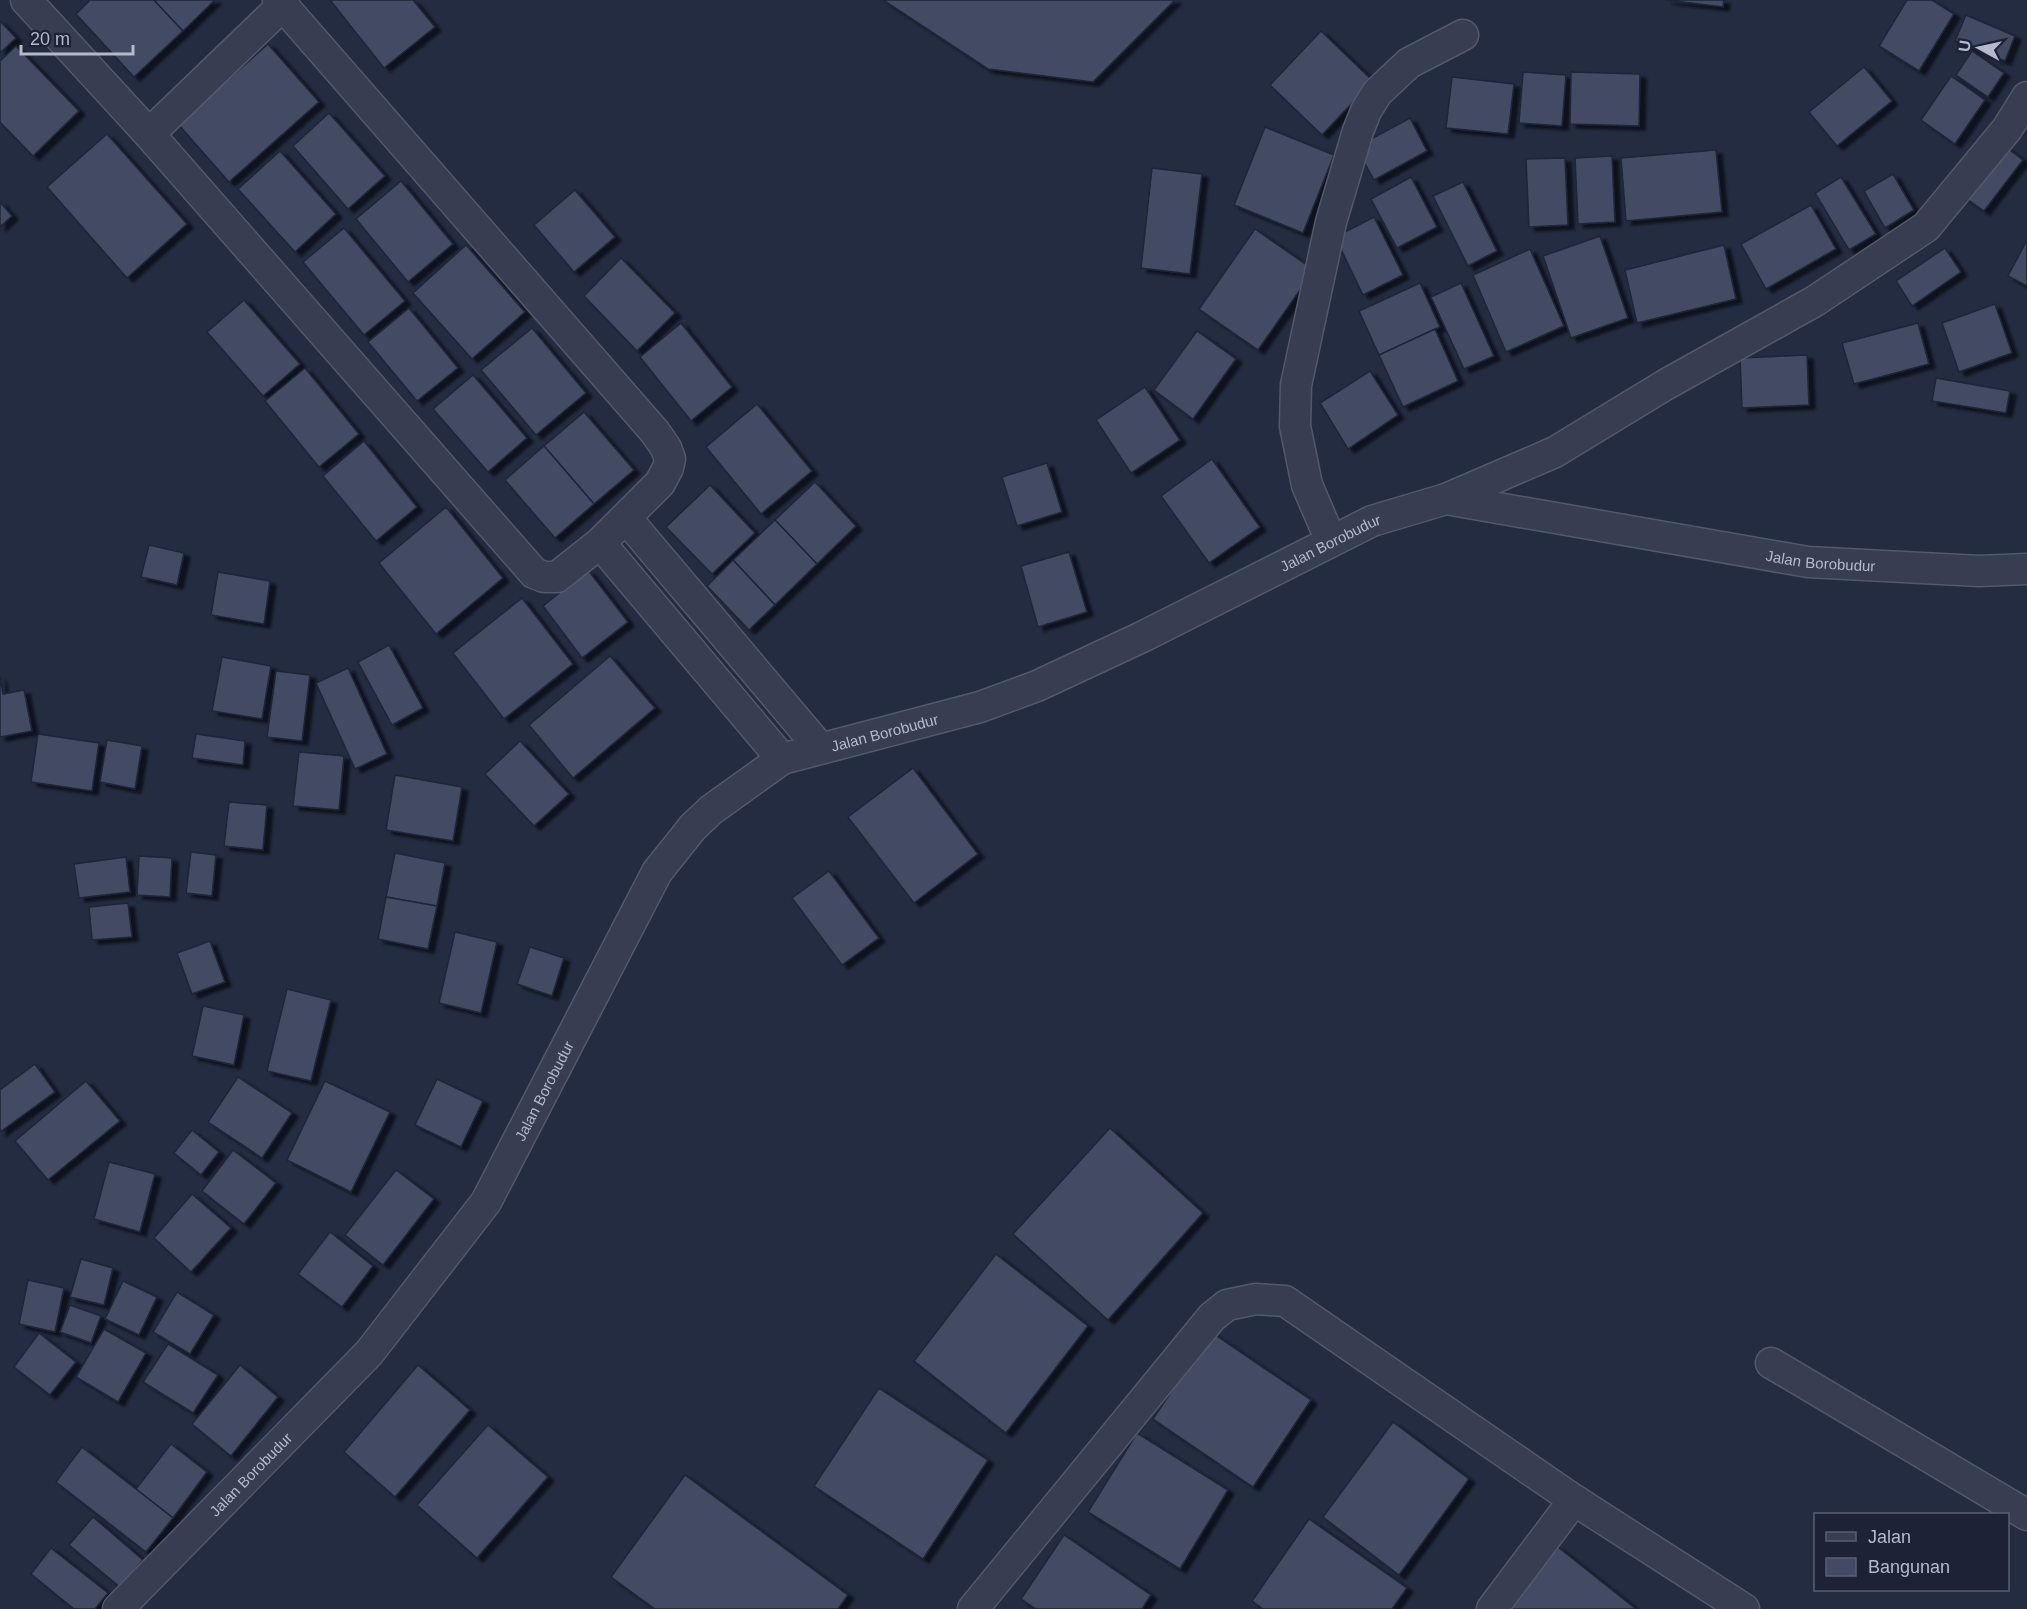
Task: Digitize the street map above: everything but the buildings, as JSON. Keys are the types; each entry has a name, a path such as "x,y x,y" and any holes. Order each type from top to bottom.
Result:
{"street":[{"path":"26,0 149,134 534,573 544,577 557,577 600,543 660,483 670,459 666,448 655,432 280,2 149,134"},
{"path":"1331,541 1307,485 1295,426 1296,385 1331,222 1358,131 1377,93 1409,63 1463,35"},
{"path":"1446,499 1555,453 1665,385 1815,302 1926,227 2007,129 2027,97"},
{"name":"Jalan Borobudur","path":"118,1609 369,1353 486,1202 657,872 693,827 711,810 782,759 981,707 1037,686 1142,638 1372,521 1446,499 1808,562 1979,571 2027,569"},
{"path":"626,518 820,748"},
{"path":"600,543 782,759"},
{"path":"973,1609 1212,1317 1227,1305 1256,1299 1285,1301 1574,1500 1744,1609"},
{"path":"1771,1363 2027,1515"},
{"path":"1492,1609 1574,1500"}]}
